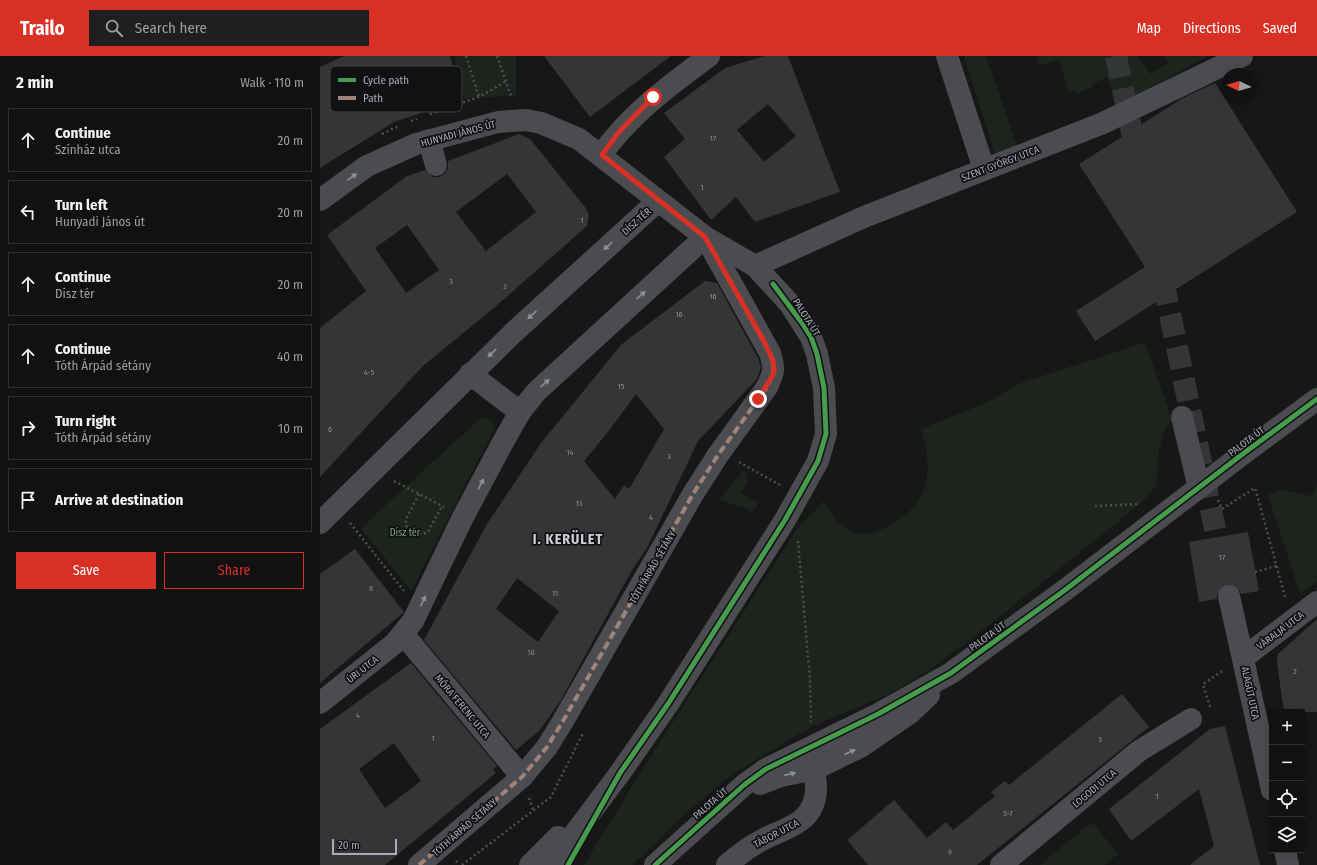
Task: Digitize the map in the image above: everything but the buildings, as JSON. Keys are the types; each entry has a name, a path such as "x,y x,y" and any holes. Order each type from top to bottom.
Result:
{"street":[{"path":"602,155 618,133 653,97 709,56"},
{"path":"947,56 984,169"},
{"name":"SZENT GYÖRGY UTCA","path":"755,266 864,218 984,169 1103,123 1234,58"},
{"name":"HUNYADI JÁNOS ÚT","path":"320,200 367,166 392,154 429,140 498,122 526,120 541,123 561,130 579,139 602,155 658,201"},
{"path":"429,140 436,166"},
{"name":"DÍSZ TÉR","path":"320,523 470,374 658,201 705,237"},
{"path":"404,635 419,611 463,517 520,412 536,392 705,237"},
{"name":"PALOTA ÚT","path":"551,865 620,773 668,704 785,520 818,460 826,434 824,388 817,354 811,338 790,304 755,266 705,237"},
{"name":"TÓTH ÁRPÁD SÉTÁNY","path":"419,865 522,777 547,747 694,494 718,455 767,387 773,375 774,370 770,353 705,237"},
{"path":"470,374 520,412"},
{"name":"PALOTA ÚT","path":"655,865 728,800 766,769 878,714 951,673 1065,590 1317,399"},
{"path":"1182,417 1199,488"},
{"name":"ALAGÚT UTCA","path":"1229,596 1270,781"},
{"name":"VÁRALJA UTCA","path":"1243,658 1317,602"},
{"name":"MÓRA FERENC UTCA","path":"404,635 522,777"},
{"name":"ÚRI UTCA","path":"320,703 404,635"},
{"name":"PALOTA ÚT","path":"728,800 747,789 781,776 814,769 862,746 910,713 951,673"},
{"name":"LOGODI UTCA","path":"1001,865 1139,751 1192,719"},
{"name":"TÁBOR UTCA","path":"726,865 739,854 763,839 794,825 806,817 812,808 816,796 814,769 803,750"},
{"name":"PALOTA ÚT","path":"530,865 620,773"},
{"name":"PALOTA ÚT","path":"568,865 620,773"},
{"path":"1286,853 1288,865"}],"path":[{"path":"466,56 479,97"},
{"path":"497,56 505,82 514,102"},
{"path":"462,103 479,97 505,82"},
{"path":"430,114 436,112"},
{"path":"739,462 773,481"},
{"path":"374,470 463,517"},
{"path":"1219,502 1222,509 1255,488 1292,621"},
{"path":"419,494 406,519 406,526 421,534 428,532 442,506"},
{"path":"337,507 419,611"},
{"path":"798,536 810,680 811,727"},
{"path":"1255,572 1276,566"}],"green space":[{"path":"454,56 516,56 516,95 465,99 462,87 462,66 457,66"},
{"path":"964,56 986,56 1017,146 995,155"},
{"path":"1036,56 1138,56 1150,74 1168,63 1164,56 1208,56 1119,105 1106,77 1091,85 1092,87 1077,94 1074,89 1069,93 1059,59 1039,66"},
{"path":"1145,342 1172,420 1164,431 1159,450 1156,486 1140,504 978,634 932,668 889,694 811,727 731,775 684,815 632,865 584,865 638,776 797,529 824,501 836,520 853,532 862,534 882,529 902,518 911,510 922,495 927,479 928,462 921,429 988,402 1018,384"},
{"name":"Dísz tér","path":"485,418 490,420 494,425 493,431 411,591 361,528 479,419"},
{"path":"743,471 747,473 747,483 741,493 759,503 752,512 746,508 719,500"},
{"path":"1317,484 1317,581 1300,594 1268,495 1282,490 1311,496"},
{"path":"1092,822 1118,854 1104,865 1040,865"}],"tunnel":[{"path":"1116,56 1229,596"}],"marked path":[{"path":"419,865 522,777 547,747 693,494 718,455 767,387 773,367 770,353 705,237"}],"cycle path":[{"path":"568,865 620,773 668,704 785,520 818,461 826,434 824,388 817,354 811,337 773,284"},
{"path":"655,865 744,785 766,769 878,714 951,673 1065,590 1317,399"}],"district":[{"name":"I. KERÜLET","path":"568,539"}],"route":[{"path":"653,97 618,133 602,155 705,237 764,341 773,361 773,375 767,387 758,399"}]}
